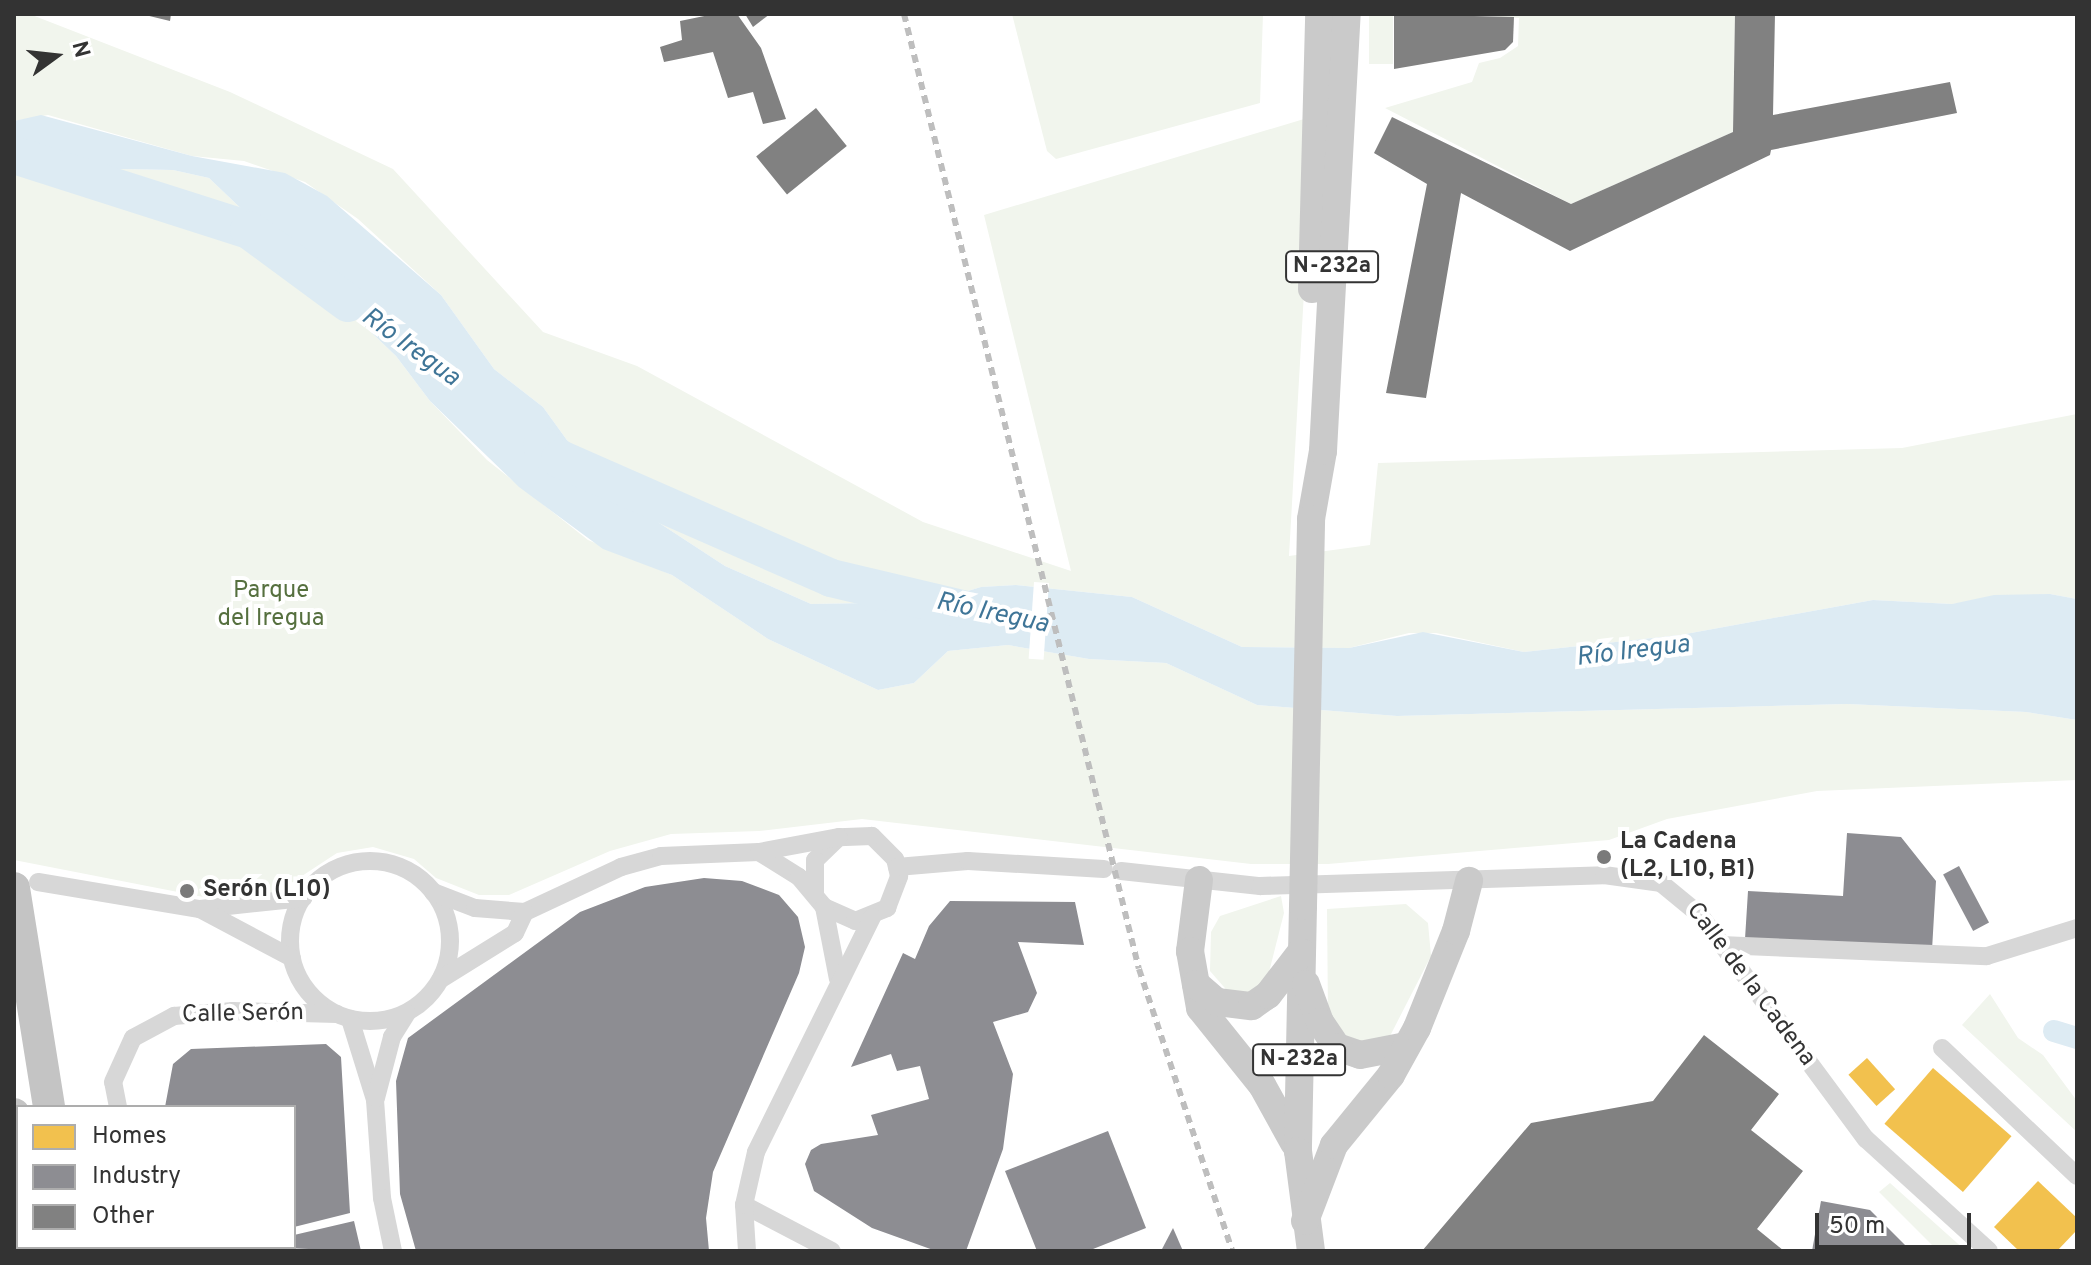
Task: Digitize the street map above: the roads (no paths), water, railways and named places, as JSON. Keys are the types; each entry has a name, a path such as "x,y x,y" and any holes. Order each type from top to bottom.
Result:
{"highway":[{"path":"26,885 30,994 49,1105"}],"main road":[{"name":"N-232a","path":"1311,1251 1298,1151 1319,14"},
{"name":"N-232a","path":"1311,519 1323,451 1347,14"},
{"path":"1199,880 1190,951 1204,1016 1262,1085 1298,1151"},
{"path":"1305,1221 1334,1145 1391,1075 1406,1046 1456,931 1469,881"},
{"path":"1196,984 1217,1002 1252,1006 1268,995 1300,960 1320,1022 1337,1047 1360,1055 1406,1046"}],"street":[{"path":"407,1013 379,1021 344,1016 301,982 292,958 292,927 303,898 320,879 342,866 368,861 393,864 433,892 475,908 525,912 621,867 661,856 759,852 839,837 872,836 885,845 897,867 896,893 872,917 838,979 756,1152 744,1205 747,1251"},
{"path":"838,979 820,900 815,860 839,837"},
{"path":"759,852 847,919 872,917"},
{"name":"Calle de la Cadena","path":"897,867 968,861 1318,887 1644,877 1674,889 1721,945 1866,1139 1989,1251"},
{"path":"26,885 200,909 303,898"},
{"path":"433,892 450,934 441,979"},
{"path":"200,909 292,958"},
{"path":"375,1100 392,1037 407,1013 441,979 515,933 525,912"},
{"path":"1721,945 1987,956 2077,928"},
{"name":"Calle Serón","path":"118,1105 113,1082 133,1038 174,1016 344,1016"},
{"path":"344,1016 375,1100 382,1198 393,1251"},
{"path":"1942,1048 2077,1176"},
{"path":"744,1205 827,1250"}],"water":[{"name":"Río Iregua","path":"41,115 192,156 285,173 327,196 441,295 494,369 543,407 598,483 725,566 811,604 867,603 908,609 981,587 1016,585 1132,597 1242,647 1349,648 1423,632 1524,652 1680,635 1873,600 1952,604 1994,595 2050,594 2077,599 2077,720 2026,712 1847,704 1397,716 1257,705 1166,663 1089,659 1008,645 948,651 914,683 878,690 768,639 672,575 603,549 519,487 430,401 396,356 209,178 173,170 14,167 14,121"}],"waterway":[{"name":"Río Iregua","path":"14,155 249,230 348,303"},
{"name":"Río Iregua","path":"542,446 560,459 831,578 979,613"},
{"path":"2054,1031 2077,1038"}],"railway":[{"path":"904,14 1139,969 1232,1251"}],"place":[{"name":"La Cadena (L2, L10, B1)","path":"1604,857"},
{"name":"Serón (L10)","path":"187,891"}],"park label":[{"name":"Parque del Iregua","path":"271,606"}]}
